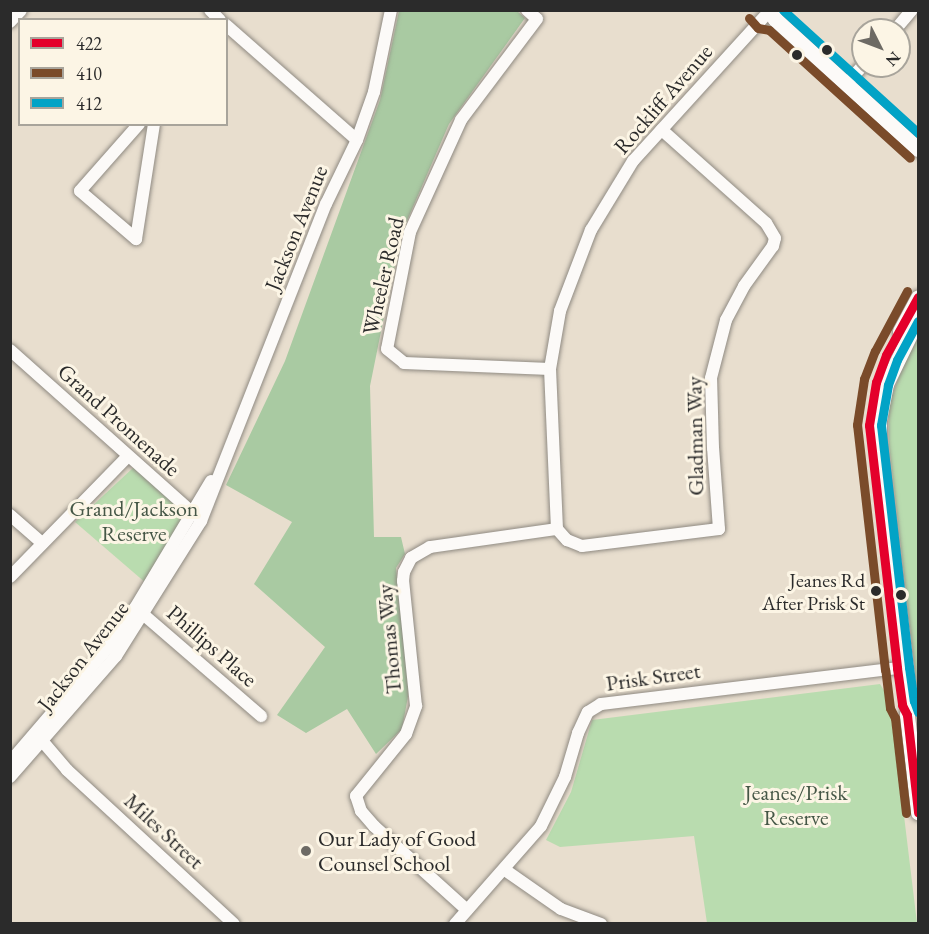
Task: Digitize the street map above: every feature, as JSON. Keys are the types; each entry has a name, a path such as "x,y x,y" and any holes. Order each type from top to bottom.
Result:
{"main road":[{"path":"766,14 847,83 918,149"},
{"path":"918,297 886,356 876,382 870,416 871,450 901,668 910,702 907,715 918,812"},
{"path":"901,668 879,442 879,419 885,384 918,318"}],"street":[{"path":"10,22 21,10"},
{"name":"Jackson Avenue","path":"140,611 201,521 326,204 357,140 374,92 391,10"},
{"name":"Wheeler Road","path":"527,10 537,19 461,120 410,232 387,349 404,363 550,369"},
{"name":"Rockliff Avenue","path":"557,529 550,369 560,311 591,230 633,161 766,14"},
{"path":"228,27 357,140"},
{"path":"847,83 851,78"},
{"path":"137,126 80,191 136,239 154,126"},
{"name":"Gladman Way","path":"557,529 567,540 582,546 719,529 712,448 711,378 726,320 744,286 773,246 775,238 766,223 662,130"},
{"name":"Grand Promenade","path":"10,350 127,458 201,521"},
{"name":"Jackson Avenue","path":"10,777 36,742 116,656 192,512 226,457"},
{"path":"10,577 127,458"},
{"path":"10,514 42,543"},
{"name":"Thomas Way","path":"467,910 374,826 361,811 356,796 406,734 416,706 403,582 404,572 411,558 430,547 557,529"},
{"name":"Phillips Place","path":"140,611 261,716"},
{"name":"Prisk Street","path":"455,924 505,870 541,826 565,777 578,733 588,712 601,704 901,668"},
{"name":"Jackson Avenue","path":"10,762 36,742"},
{"name":"Miles Street","path":"36,742 234,924"},
{"path":"505,870 561,909 601,924"}],"green space":[{"path":"399,11 517,11 525,18 449,124 403,230 388,297 370,386 374,537 401,537 405,554 396,568 409,691 402,729 376,754 347,709 306,733 277,715 325,647 254,584 292,522 226,485 285,361 380,100"},
{"path":"918,338 918,695 889,444 889,403 905,362"},
{"name":"Grand/Jackson Reserve","path":"134,467 187,516 147,584 75,522"},
{"name":"Jeanes/Prisk Reserve","path":"880,684 890,700 917,923 707,923 694,836 560,847 546,840 571,792 592,720"}],"transit line":[{"name":"412","path":"783,10 918,133"},
{"name":"410","path":"749,18 758,28 769,30 910,158"},
{"name":"410","path":"906,813 895,718 890,708 885,670 857,425 864,379 875,351 907,291"},
{"name":"422","path":"918,297 886,355 876,382 869,425 897,668 902,705 907,715 918,812"},
{"name":"412","path":"918,321 897,360 888,385 881,425 909,667 918,712"}],"place":[{"name":"Jeanes Rd After Prisk St","path":"876,591"},
{"name":"Our Lady of Good Counsel School","path":"306,851"}]}
